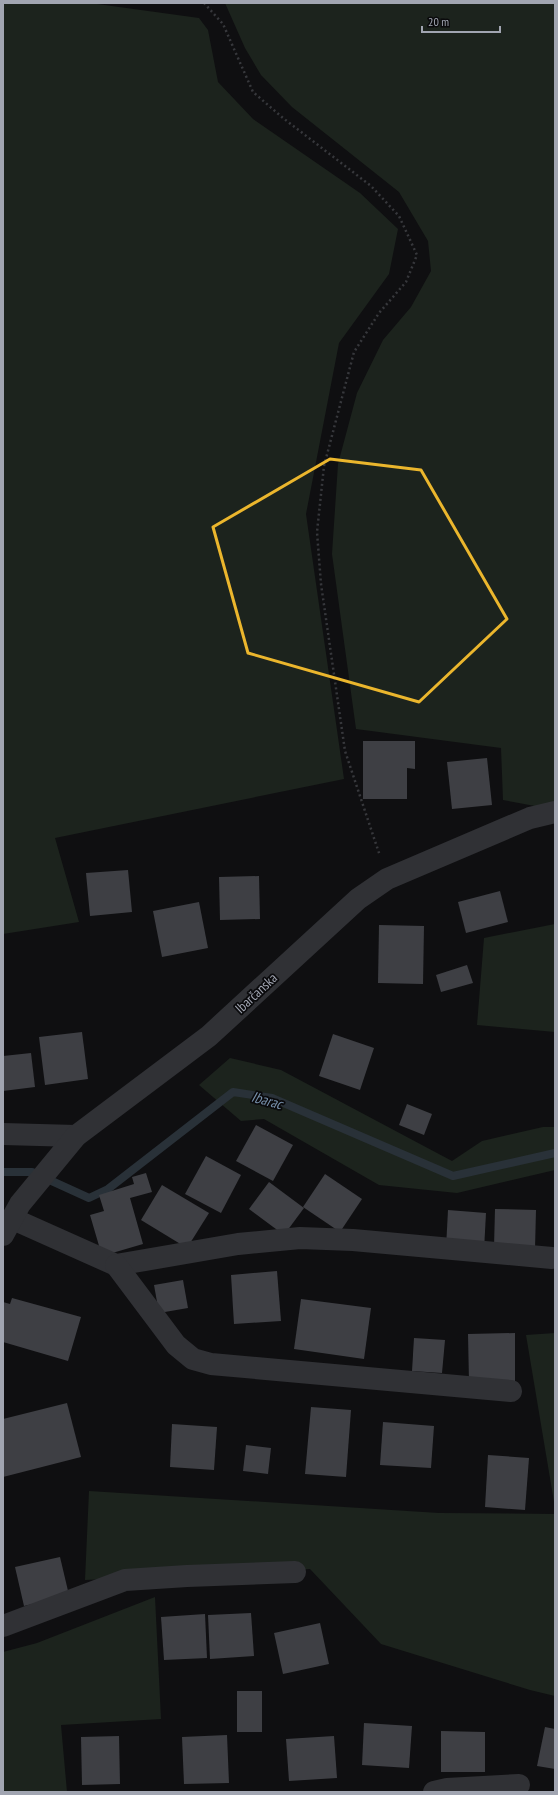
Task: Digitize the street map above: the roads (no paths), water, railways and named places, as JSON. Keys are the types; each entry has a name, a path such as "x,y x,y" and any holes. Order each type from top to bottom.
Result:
{"street":[{"name":"Ibarčanska","path":"12,1219 54,1162 76,1136 209,1036 358,899 387,879 530,818 555,812"},
{"path":"3,1134 76,1136"},
{"path":"12,1219 116,1265 176,1346 193,1359 211,1364 511,1391"},
{"path":"116,1265 238,1244 300,1238 353,1240 552,1258"},
{"path":"3,1626 125,1580 201,1575 295,1572"},
{"path":"434,1792 447,1789 519,1785"}],"waterway":[{"name":"Ibarac","path":"3,1172 32,1172 89,1198 108,1189 233,1092 272,1098 453,1176 555,1153"}]}
